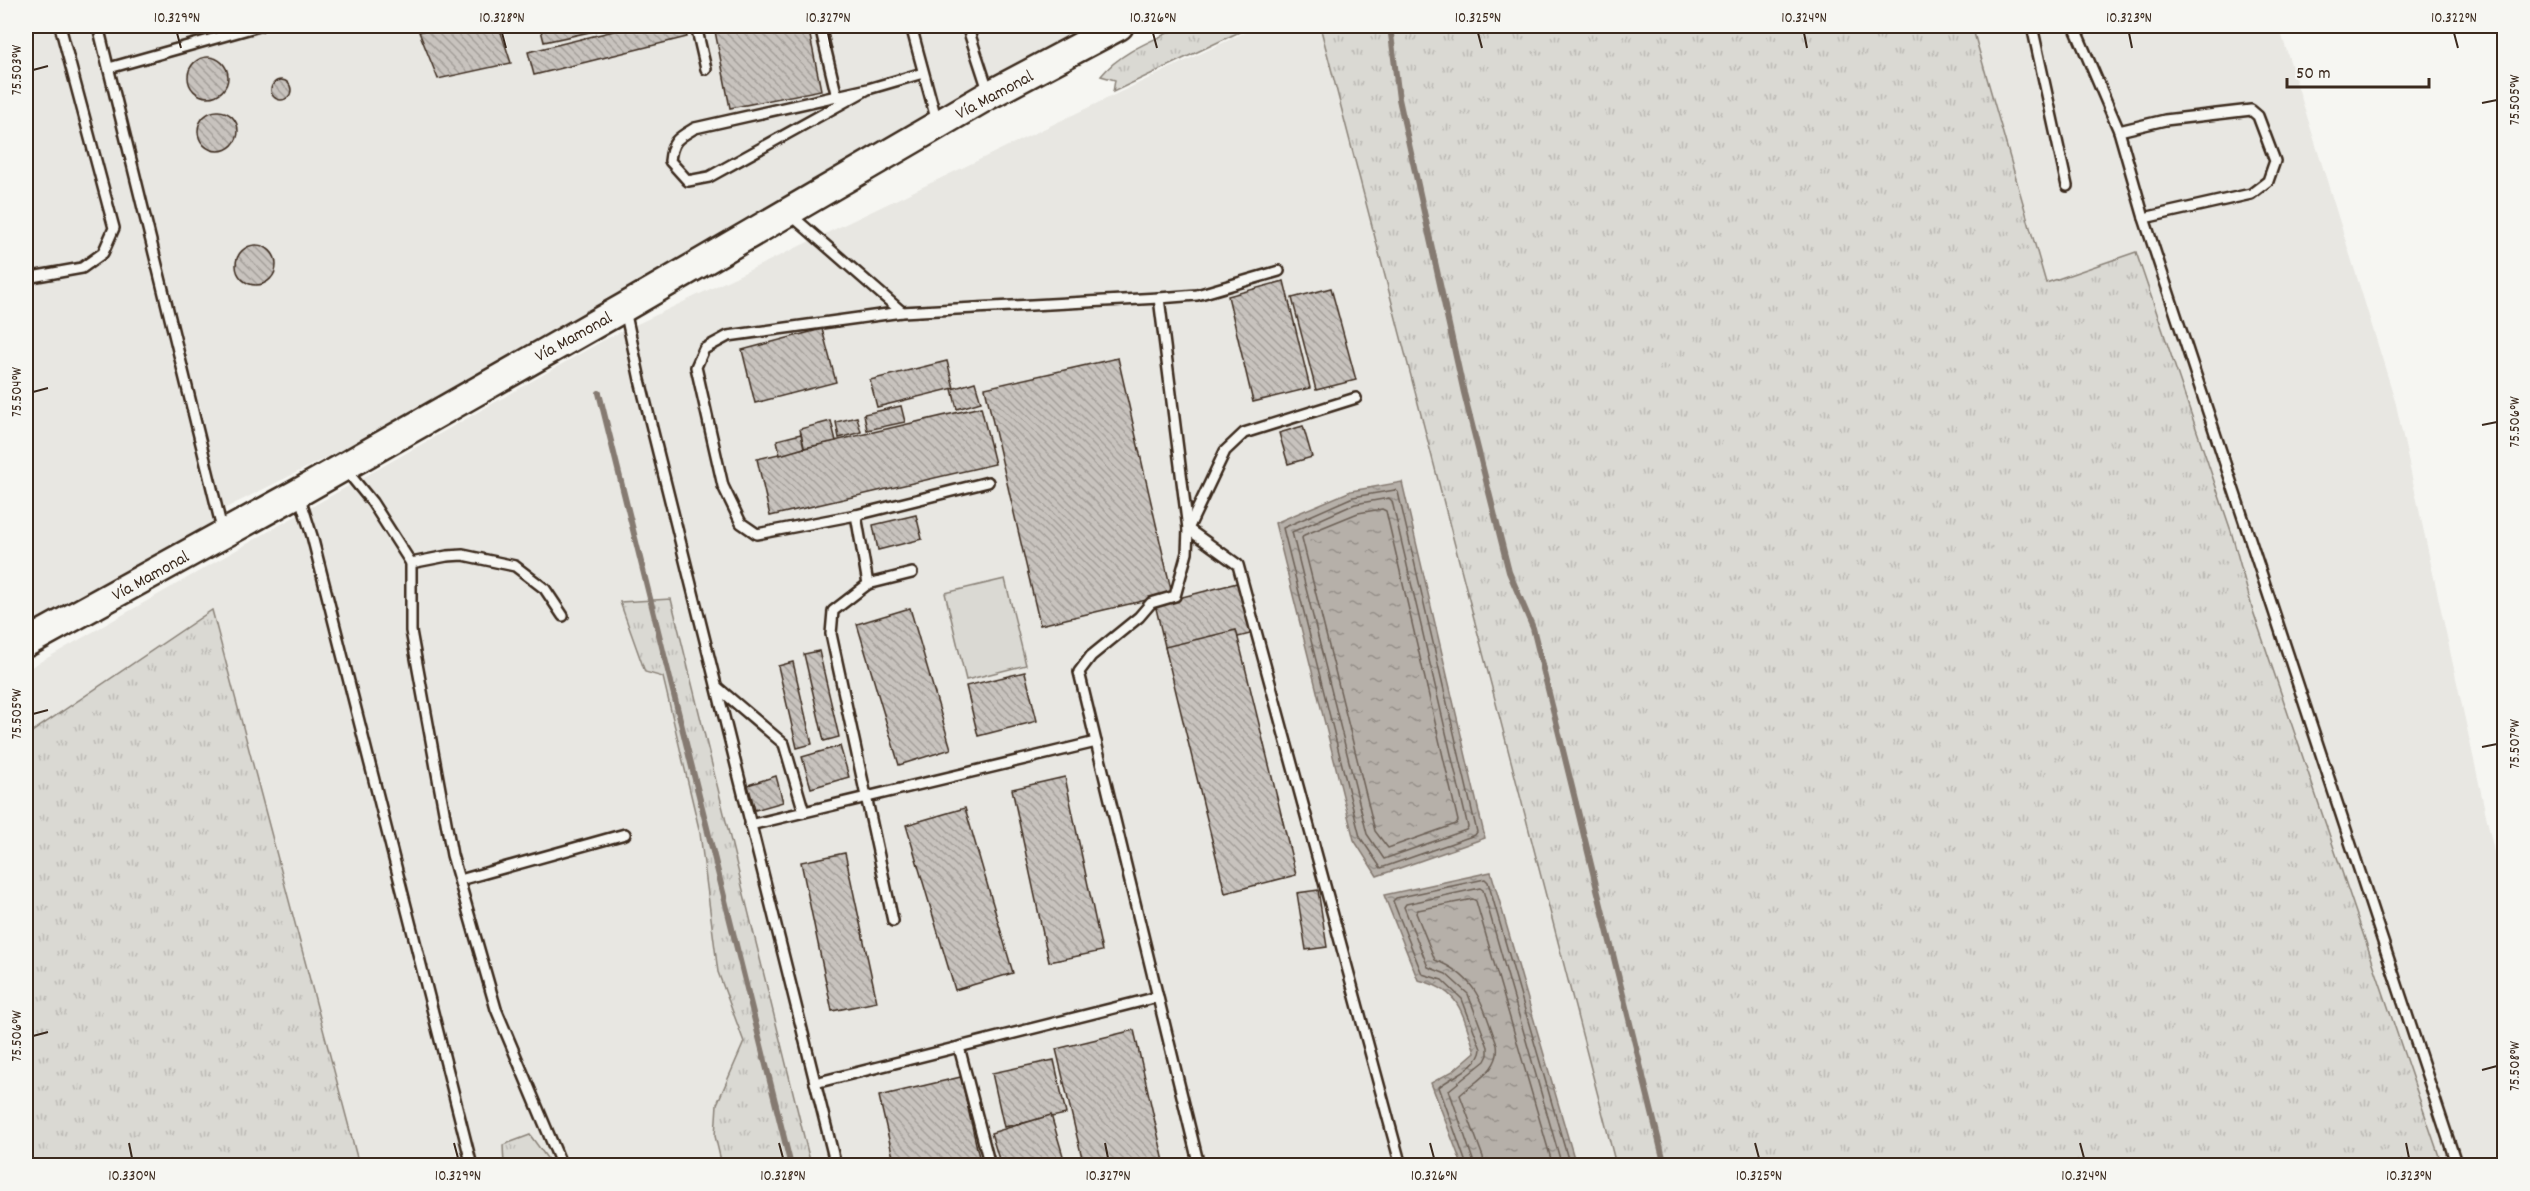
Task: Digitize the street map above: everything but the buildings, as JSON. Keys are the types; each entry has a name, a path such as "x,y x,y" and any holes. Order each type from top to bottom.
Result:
{"street":[{"name":"Vía Mamonal","path":"26,643 224,535 625,308 989,95 1119,26"}],"lane":[{"path":"26,278 82,268 103,253 114,228 60,26"},
{"path":"98,26 202,456 224,535"},
{"path":"109,68 259,26"},
{"path":"696,26 706,69"},
{"path":"820,26 837,97"},
{"path":"911,26 938,124"},
{"path":"967,26 989,95"},
{"path":"2032,26 2067,186"},
{"path":"2074,26 2119,131 2144,218 2457,1166"},
{"path":"868,89 709,177 688,181 670,161 671,146 678,138 695,128 837,97 923,73"},
{"path":"2119,131 2165,120 2251,110 2258,116 2275,161 2268,180 2251,194 2144,218"},
{"path":"788,212 902,312"},
{"path":"988,482 856,515 757,534 741,523 723,486 696,367 704,349 728,336 902,312 1197,295 1279,271"},
{"path":"1159,298 1188,530 1187,553 1175,596 1151,603 1139,617 1116,634 1080,669 1199,1166"},
{"path":"625,308 640,380 836,1166"},
{"path":"1188,530 1225,451 1244,433 1356,398"},
{"path":"343,467 372,502 411,563 411,631 452,855 496,1009 562,1166"},
{"path":"298,493 315,548 472,1166"},
{"path":"856,515 868,584"},
{"path":"1188,530 1238,565 1401,1166"},
{"path":"411,563 463,555 515,566 545,589 563,616"},
{"path":"893,921 831,634 833,611 868,584 912,573"},
{"path":"717,687 784,744 804,812"},
{"path":"750,825 1096,742"},
{"path":"460,880 625,834"},
{"path":"815,1083 1158,997"},
{"path":"959,1047 990,1166"}],"shaded area":[{"path":"26,26 1116,26 625,307 220,511 224,535 26,643"},
{"path":"1258,26 1320,26 1616,1165 26,1165 26,670 604,340"},
{"path":"1972,26 2279,26 2395,400 2504,897 2504,1165 2442,1165 2253,611 2231,531 2137,253 2046,283"}],"green space":[{"path":"1183,26 1252,26 1113,92 1115,80 1101,76 1109,67 1139,46"},
{"path":"1320,26 1972,26 2046,283 2136,252 2231,531 2253,611 2442,1165 1616,1165"},
{"path":"1005,579 1026,665 966,680 945,593"},
{"path":"671,599 811,1165 722,1165 715,1136 717,1104 744,1042 718,972 700,833 663,677 645,672 620,602"},
{"path":"212,610 359,1165 26,1165 26,736"},
{"path":"530,1135 552,1165 504,1165 503,1145"}],"water":[{"path":"1402,482 1485,838 1377,876 1354,840 1275,523 1351,491"},
{"path":"1491,872 1576,1165 1462,1165 1431,1083 1453,1071 1475,1052 1463,1015 1452,997 1433,984 1418,980 1384,895"}],"waterway":[{"path":"1390,26 1399,99 1464,393 1509,572 1533,628 1665,1166"},
{"path":"599,393 791,1166"}]}
